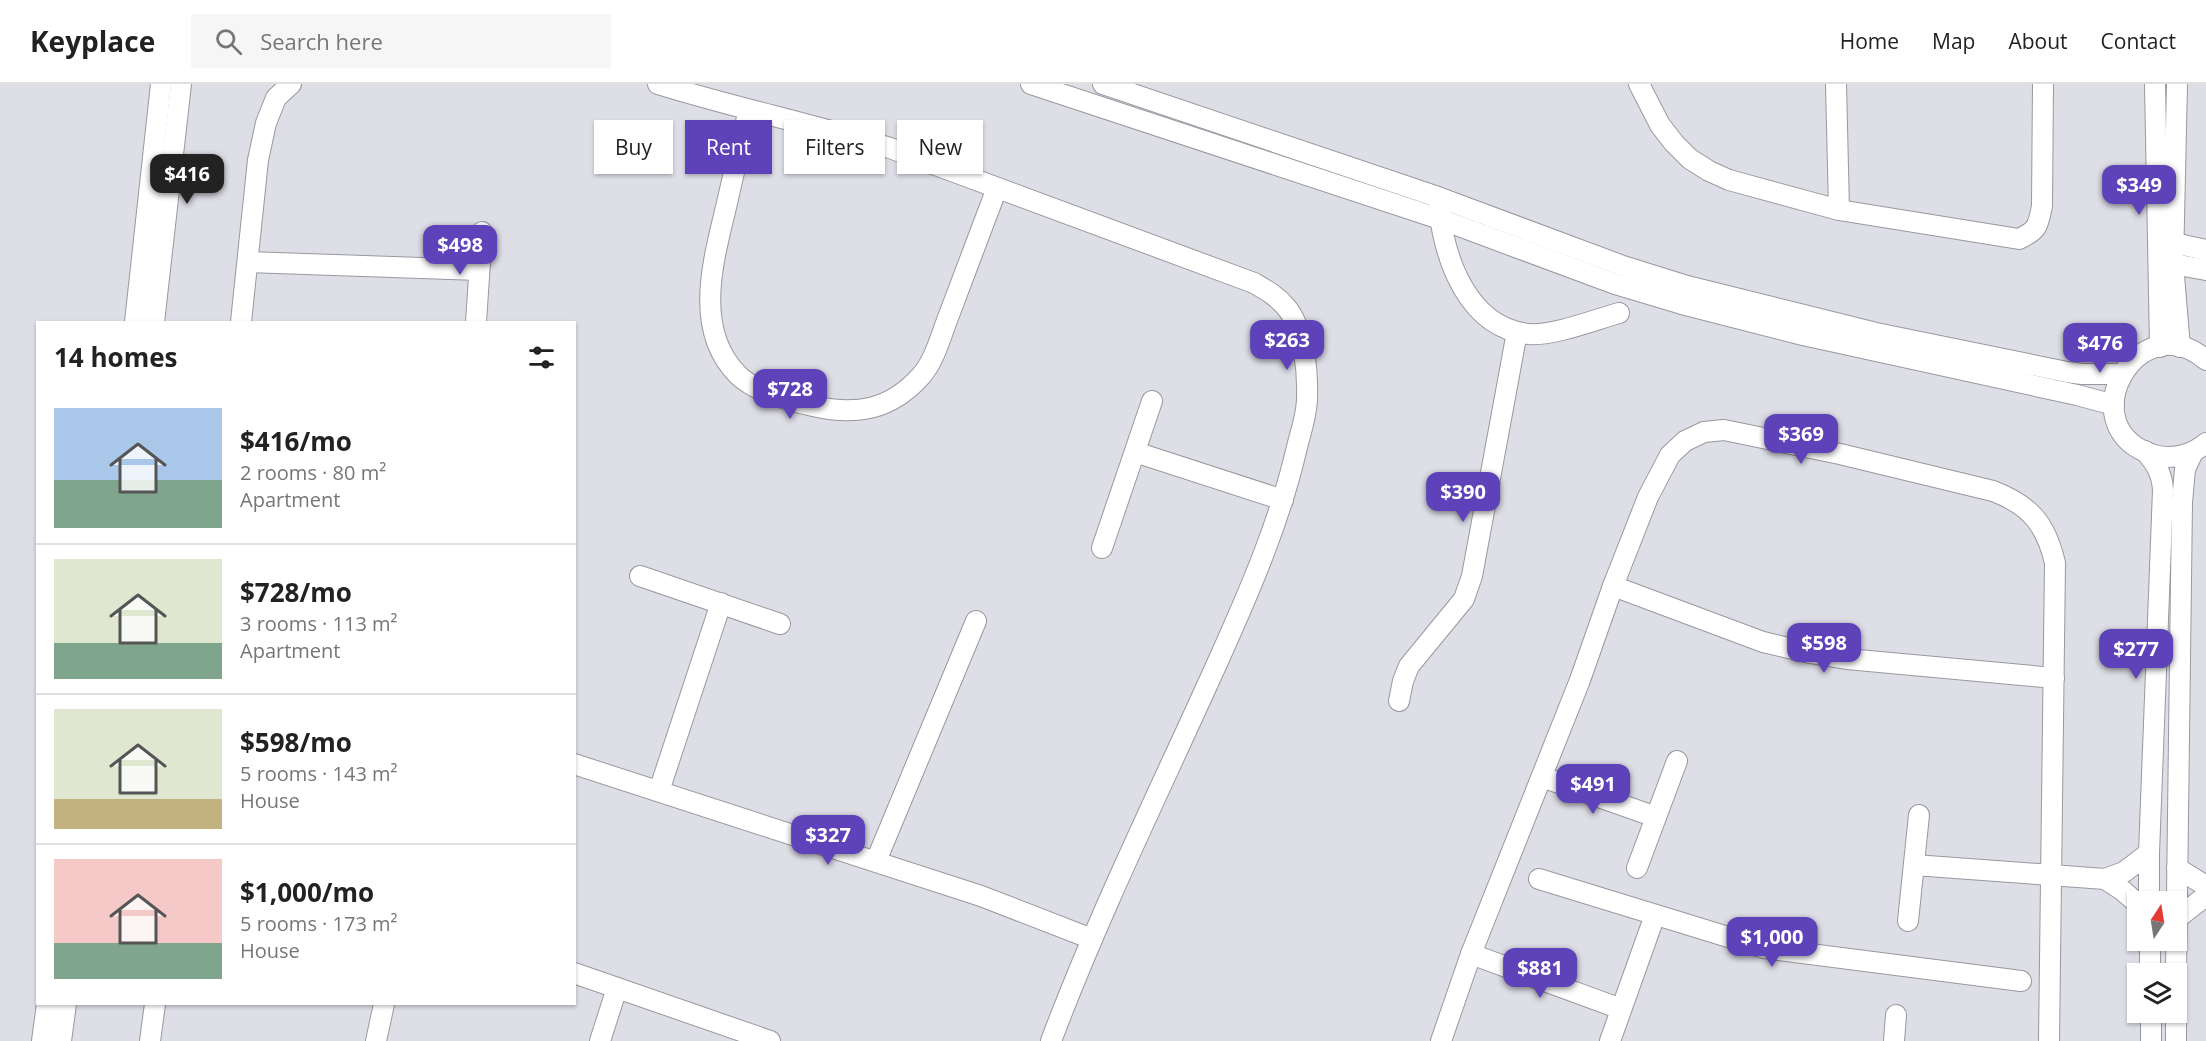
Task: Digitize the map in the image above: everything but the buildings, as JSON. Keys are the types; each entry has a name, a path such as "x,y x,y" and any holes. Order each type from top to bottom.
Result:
{"street":[{"path":"135,321 161,84"},
{"path":"154,321 181,84"},
{"path":"241,321 258,160 266,123 276,98 291,84"},
{"path":"658,84 715,102 831,130 890,148 1254,283 1273,293 1288,308 1297,327 1304,352 1308,401 1283,500 1244,602 1092,939 1051,1041"},
{"path":"1031,84 1440,219 1615,284 1738,319 1867,350 2077,394 2114,405"},
{"path":"1103,84 1438,197 1623,266 1751,303 1876,333 2067,372 2121,374"},
{"path":"1639,84 1660,125 1674,143 1690,159 1729,180 1839,210 2019,239 2032,233 2039,224 2042,206 2043,84"},
{"path":"1836,84 1839,210"},
{"path":"2155,84 2160,347"},
{"path":"2177,84 2174,264 2180,347"},
{"path":"749,110 713,261 710,296 713,327 722,354 740,377 765,391 789,400 824,409 851,412 878,407 903,394 922,375 936,349 997,188"},
{"path":"1438,197 1440,219 1460,286 1476,307 1497,323 1516,332 1546,333 1619,313"},
{"path":"476,321 482,232"},
{"path":"2174,243 2206,250"},
{"path":"249,262 479,270"},
{"path":"2174,264 2206,270"},
{"path":"1399,701 1403,681 1410,666 1464,599 1472,576 1516,332"},
{"path":"2149,891 2163,478 2159,468 2145,451 2126,437 2120,427 2114,405 2121,374 2137,356 2160,347 2180,347 2191,350 2206,360"},
{"path":"1102,548 1152,401"},
{"path":"1441,1041 1471,954 1580,680 1613,586 1648,497 1670,454 1685,441 1704,432 1724,429 1993,491 2012,498 2028,510 2051,543 2055,562 2049,1041"},
{"path":"2145,451 2169,457 2200,448"},
{"path":"2177,891 2182,502 2185,469 2200,448"},
{"path":"1135,452 1283,500"},
{"path":"640,576 780,624"},
{"path":"1613,586 1764,642 1810,653 1847,659 2054,678"},
{"path":"659,790 721,603"},
{"path":"876,861 976,621"},
{"path":"1637,868 1677,761"},
{"path":"576,765 981,896 1092,939"},
{"path":"1542,777 1656,817"},
{"path":"1908,921 1919,815"},
{"path":"1914,865 2105,879 2124,872 2149,853"},
{"path":"2177,868 2206,886"},
{"path":"1539,879 1764,948 2021,981"},
{"path":"2105,879 2127,894"},
{"path":"2187,911 2206,896"},
{"path":"1610,1041 1654,915"},
{"path":"1471,954 1621,1009"},
{"path":"576,974 770,1041"},
{"path":"600,1041 617,988"},
{"path":"42,1041 47,1005"},
{"path":"61,1041 66,1005"},
{"path":"150,1041 155,1005"},
{"path":"376,1041 384,1005"},
{"path":"1894,1041 1896,1015"},
{"path":"2151,1023 2151,1041"},
{"path":"2175,1023 2176,1041"}]}
